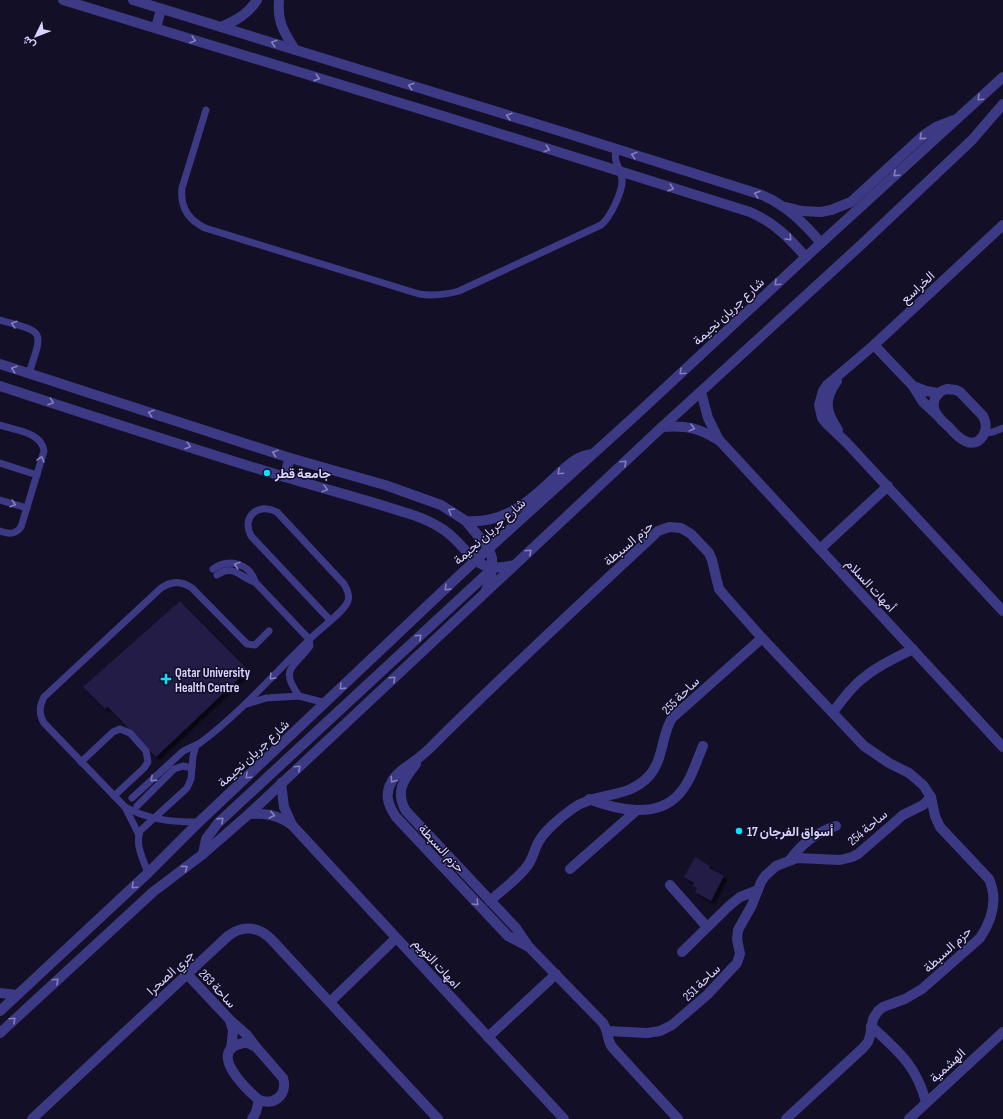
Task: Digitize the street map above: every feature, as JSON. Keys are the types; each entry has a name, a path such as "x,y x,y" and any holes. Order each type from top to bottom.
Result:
{"street":[{"path":"63,0 443,116 750,212 762,217 780,229 806,257"},
{"path":"133,0 756,193 767,197 782,206 804,223 821,243"},
{"path":"221,27 246,14 257,0"},
{"path":"279,0 279,21 295,50"},
{"path":"156,28 161,9"},
{"name":"شارع جريان نجيمة","path":"0,1011 148,873 199,822 475,561 594,454 821,243 1003,77"},
{"path":"443,116 448,98"},
{"path":"0,1033 149,896 203,854 249,814 662,427 862,244 972,140 1003,104"},
{"path":"782,206 802,211 821,212 831,210 851,202 924,135 936,127 956,120"},
{"name":"الخراسع","path":"1003,225 874,345 827,385 820,397 819,405 822,418 827,424 888,486 1003,611"},
{"path":"874,345 913,386 923,402 963,441 976,442 985,433 986,424 983,416 960,392 947,389 938,393 926,391 913,386"},
{"path":"0,364 290,458 385,485 446,508 466,521 489,549 492,558 492,569 490,581 484,594"},
{"path":"0,386 403,512 436,525 454,538 475,561 484,566 492,569 500,569 515,565"},
{"name":"أمهات السلام","path":"701,392 708,418 720,441 1003,746"},
{"path":"937,415 934,406 938,393"},
{"name":"أمهات السلام","path":"662,427 682,426 692,428 706,433 720,441"},
{"path":"466,521 479,522 487,520 520,507 529,501 574,460 587,454 594,454"},
{"path":"284,476 290,458"},
{"path":"820,549 888,486"},
{"name":"حزم السبطة","path":"529,947 508,936 396,817 388,803 387,795 392,779 422,755 654,535 664,528 675,527 686,530 705,548 712,560 719,589 762,638 864,746 889,763 909,773 923,785 931,798 935,816 940,827 989,879 994,895 992,913 985,930 973,944 922,989 905,999 883,1007 876,1014 871,1026 868,1042 863,1048 786,1119"},
{"path":"203,854 206,839 218,823 492,569"},
{"name":"ساحة 255","path":"490,901 528,866 538,842 545,833 571,809 589,799 620,794 638,785 650,774 658,761 666,731 672,718 762,638"},
{"path":"833,712 856,684 876,668 913,648"},
{"path":"589,799 610,806 637,810 658,808 679,794 686,783 703,746"},
{"name":"حزم السبطة","path":"422,755 406,777 401,791 402,804 411,817 516,928 529,947 603,1023 612,1047 678,1119"},
{"name":"امهات التويم","path":"281,784 284,807 292,825"},
{"name":"ساحة 254","path":"758,890 760,882 770,871 776,866 790,860 805,857 840,860 858,854 898,818 922,805 931,798"},
{"path":"391,810 402,804"},
{"path":"570,869 637,810"},
{"name":"امهات التويم","path":"249,814 258,813 275,815 292,825 564,1119"},
{"path":"790,860 799,848 811,838 836,826"},
{"path":"436,860 444,852"},
{"path":"466,892 474,884"},
{"path":"670,885 707,927"},
{"path":"682,952 734,901 758,890"},
{"name":"ساحة 251","path":"607,1031 647,1033 660,1031 672,1025 707,995 737,963 740,954 737,938 738,930 752,905 758,890"},
{"name":"جري الصحرا","path":"34,1118 233,932 244,928 256,929 267,934 438,1119"},
{"path":"330,1002 396,938"},
{"name":"ساحة 263","path":"187,974 230,1020 247,1035 256,1047 281,1073 285,1083 283,1094 279,1098 269,1102 259,1100 230,1068 228,1058 232,1050 233,1031 230,1020"},
{"path":"488,1037 556,974"},
{"path":"0,993 17,995"},
{"path":"871,1026 903,1055 921,1084 926,1102"},
{"name":"الهشمية","path":"909,1119 1003,1032"},
{"path":"232,1050 239,1044 243,1043 248,1043 256,1047"},
{"path":"252,1119 256,1112 259,1100"}],"lane":[{"path":"206,110 182,188 184,209 193,221 205,228 429,296 449,294 459,291 602,225 610,216 622,185 620,172 615,159 616,150"},
{"path":"0,320 31,329 37,334 39,341 29,373"},
{"path":"0,426 33,435 40,440 44,451 19,530 10,534 0,531"},
{"path":"985,433 1003,428"},
{"path":"0,463 37,475"},
{"path":"0,500 27,508"},
{"path":"137,806 169,770 181,752 196,745 243,706 309,639 343,609 348,601 348,592 346,588 277,512 267,508 257,510 253,513 248,522 248,532 250,536 330,620"},
{"path":"215,572 232,571 240,573 246,578 255,582 309,639 310,646 295,661 289,675 291,685 298,696"},
{"path":"199,822 173,822 152,818 138,814 125,807 44,723 40,714 41,703 48,693 166,585 182,583 192,588 247,644 255,644 269,631"},
{"path":"243,706 266,698 298,696 326,703"},
{"path":"81,762 113,732 124,730 130,733 146,751 148,762 144,768 114,796"},
{"path":"148,873 138,845 142,827 187,788 191,779 193,756 196,745"},
{"path":"132,798 169,770 183,766 192,768"},
{"path":"125,807 139,835"}],"building":[{"name":"Qatar University Health Centre","path":"180,601 248,670 156,757 108,707 105,709 83,687"},
{"path":"695,857 710,866 709,868 724,876 711,901 695,892 697,888 693,886 694,883 684,877"}],"place":[{"name":"جامعة قطر","path":"267,473"},
{"name":"Qatar University Health Centre","path":"166,679"},
{"name":"أسواق الفرجان 17","path":"739,831"}]}
